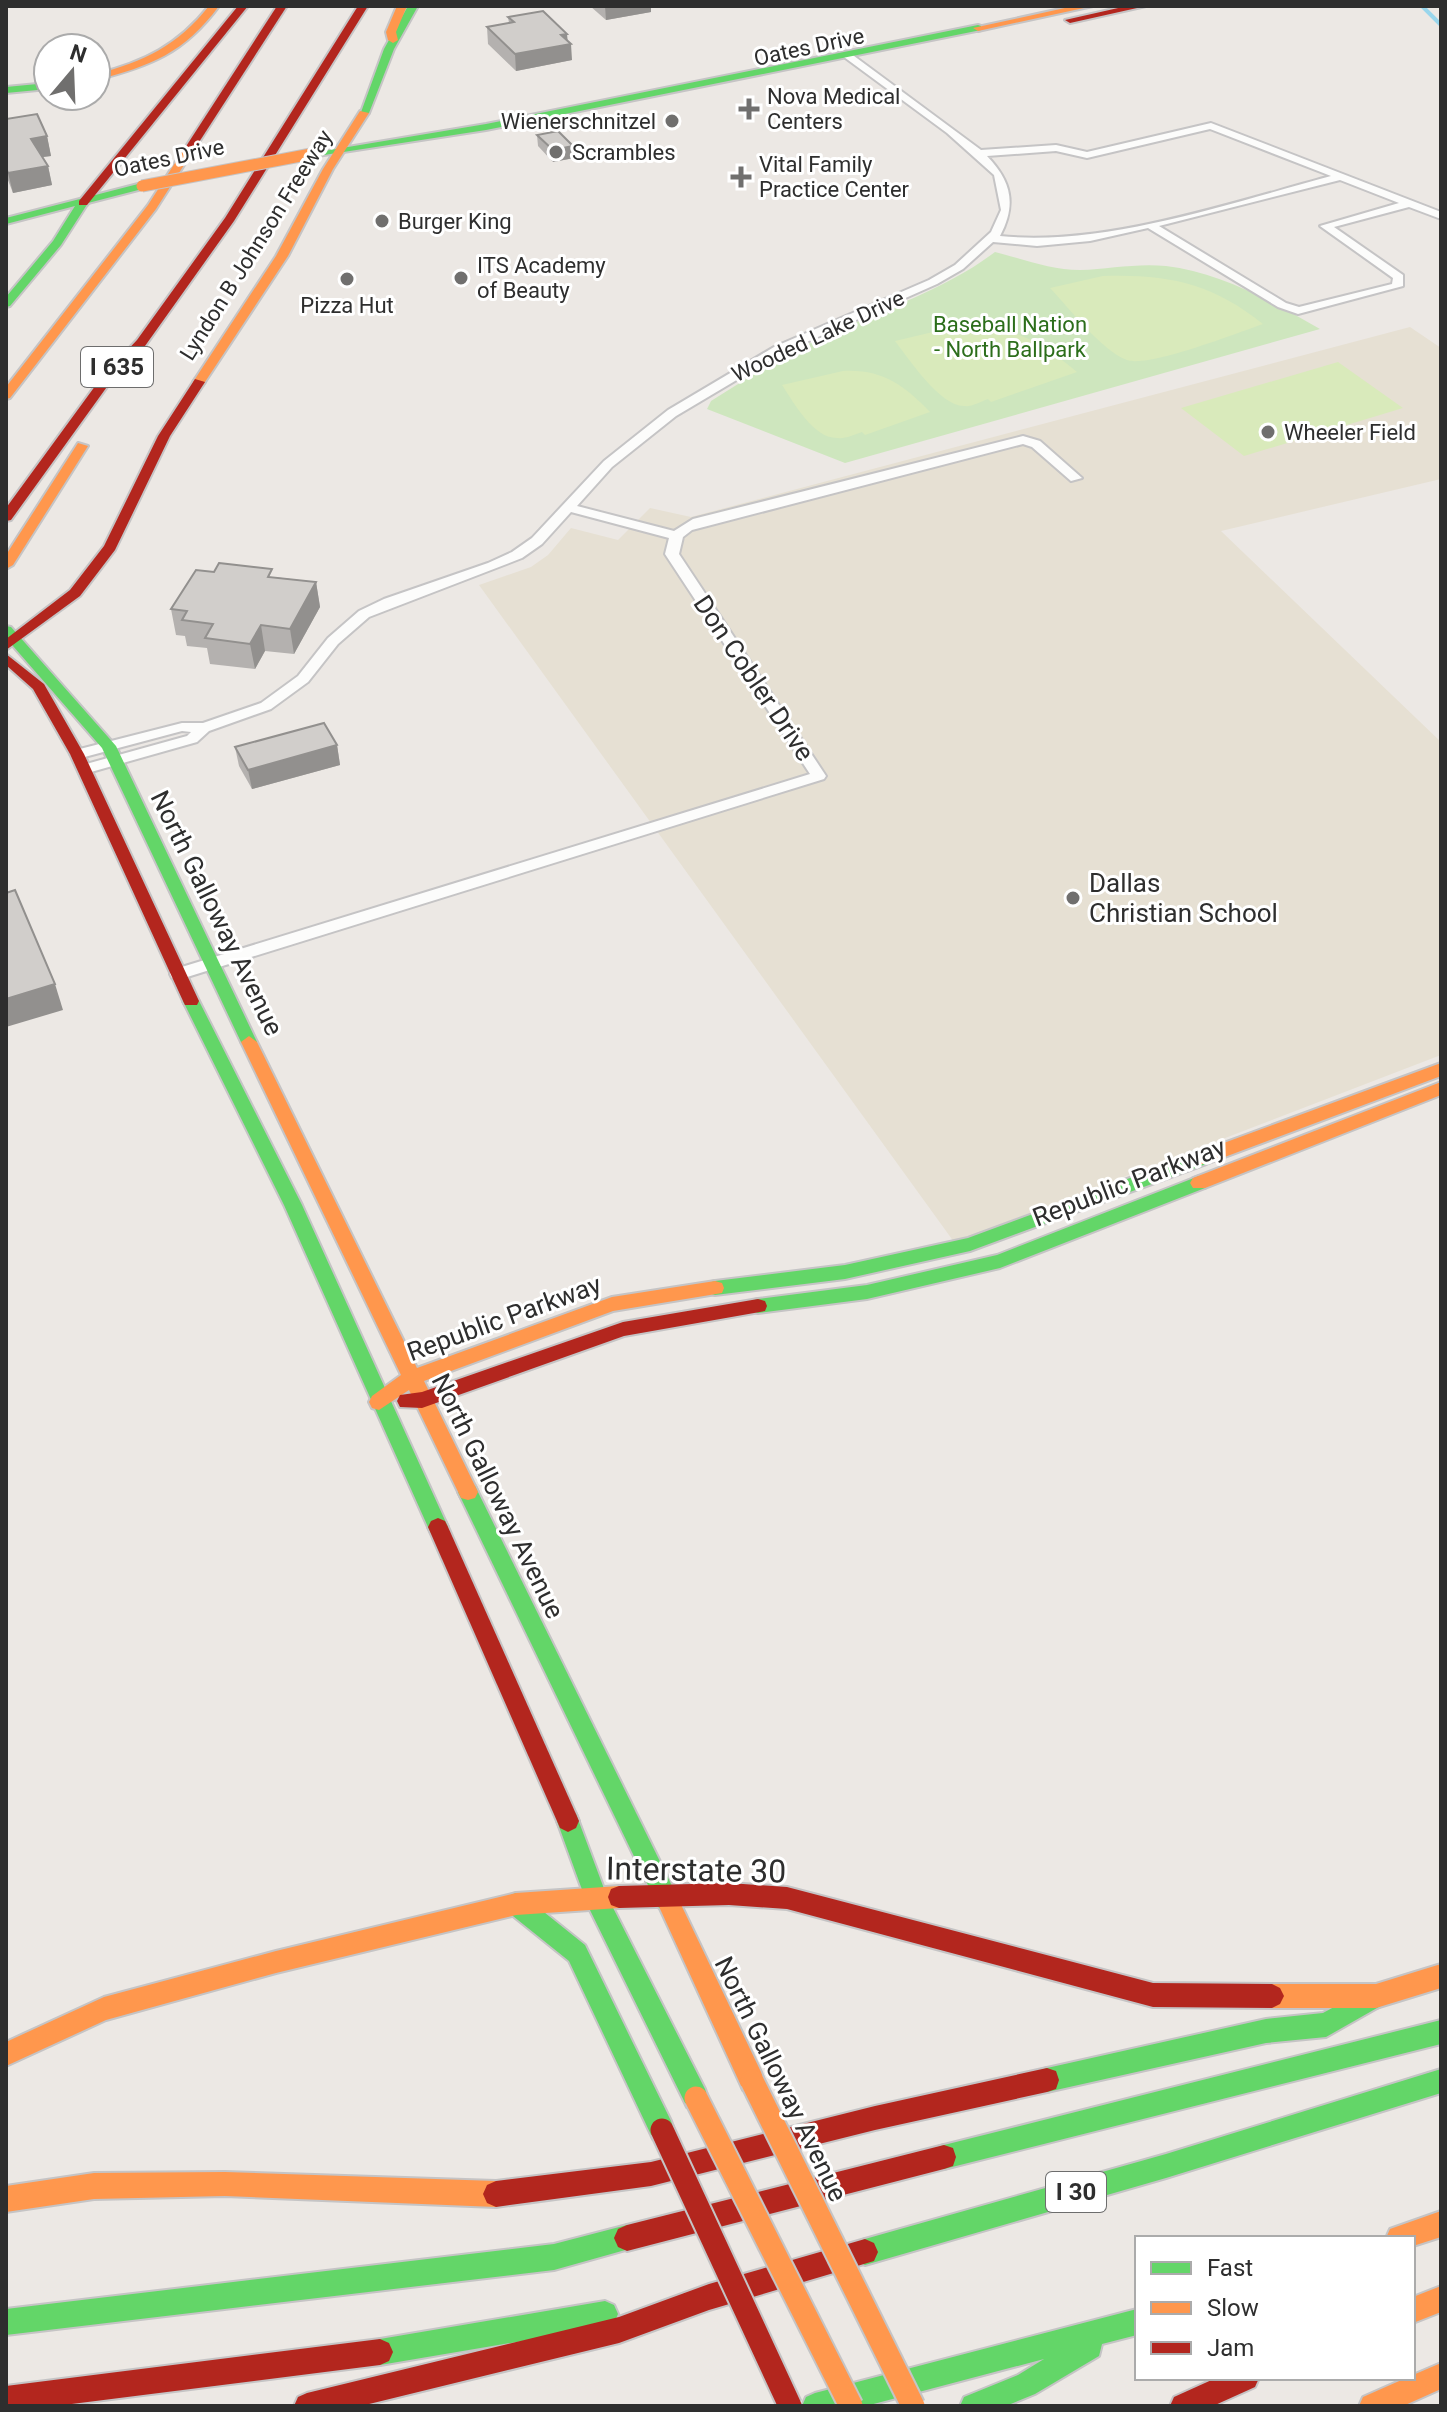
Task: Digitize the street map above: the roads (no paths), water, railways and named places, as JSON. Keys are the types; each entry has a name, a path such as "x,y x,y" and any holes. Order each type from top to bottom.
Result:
{"main road":[{"path":"112,73 146,65 171,53 192,37 214,6"},
{"path":"6,304 57,243 83,203 208,53 243,6"},
{"name":"I 635","path":"6,395 152,207 282,6"},
{"name":"Lyndon B Johnson Freeway","path":"6,517 105,381 141,343 230,219 363,6"},
{"path":"393,40 391,32 402,6"},
{"name":"Lyndon B Johnson Freeway","path":"9,639 75,593 110,547 164,436 282,256 357,128 393,40 413,6"},
{"name":"Oates Drive","path":"857,57 1088,6"},
{"name":"Oates Drive","path":"6,221 142,186 311,154 486,127 539,126 682,92 857,57 1141,6"},
{"path":"6,90 32,88"},
{"path":"357,128 385,139 424,138"},
{"path":"6,369 68,312"},
{"path":"6,565 109,403 141,343"},
{"name":"North Galloway Avenue","path":"9,639 112,754 214,962 322,1197 422,1400 596,1898 851,2406"},
{"name":"North Galloway Avenue","path":"11,666 39,687 81,762 178,974 293,1205 379,1402 609,1777 752,2081 913,2406"},
{"name":"Republic Parkway","path":"379,1402 411,1378 514,1342 588,1311 660,1295 845,1272 970,1244 1441,1069"},
{"name":"Republic Parkway","path":"379,1402 422,1400 623,1329 711,1312 867,1292 1000,1261 1441,1088"},
{"path":"709,1288 711,1312"},
{"name":"Interstate 30","path":"6,2054 104,2009 276,1962 516,1904 596,1898 729,1894 787,1898 1153,1995 1376,1996 1441,1976"},
{"path":"516,1904 577,1953 790,2406"},
{"path":"6,2199 94,2186 225,2184 485,2195 651,2174 875,2118 1266,2031 1326,2025 1376,1996"},
{"path":"6,2322 143,2310 554,2257 1259,2075 1441,2032"},
{"name":"I 30","path":"307,2406 619,2330 709,2297 1166,2166 1441,2081"},
{"path":"1405,2236 1441,2224"},
{"path":"6,2399 406,2349 709,2297"},
{"path":"1415,2309 1441,2299"},
{"path":"815,2406 1132,2324"},
{"path":"973,2406 1026,2385 1132,2324"},
{"path":"1372,2406 1441,2376"},
{"path":"1183,2406 1242,2380"}],"street":[{"name":"Wooded Lake Drive","path":"81,762 192,739 204,728 241,717 283,695 303,679 333,641 364,614 517,555 537,541 566,507 624,450 684,406 778,350 933,282 959,267 991,238 1006,210 999,174 979,153 893,87 879,81 857,57"},
{"path":"1192,118 1441,216"},
{"path":"979,153 1056,148 1087,155 1211,126"},
{"path":"991,238 1037,243 1090,238 1341,177"},
{"path":"1150,225 1282,305 1298,311 1397,286 1399,277 1325,226 1410,204"},
{"path":"566,507 676,536 681,529 698,522 1023,440 1036,444 1076,478"},
{"name":"Don Cobler Drive","path":"178,974 819,776 672,554 676,536"}],"waterway":[{"path":"1422,6 1441,25"}],"place":[{"name":"Nova Medical Centers","path":"749,109"},
{"name":"Wienerschnitzel","path":"672,121"},
{"name":"Scrambles","path":"556,152"},
{"name":"Vital Family Practice Center","path":"741,177"},
{"name":"Burger King","path":"382,221"},
{"name":"ITS Academy of Beauty","path":"461,278"},
{"name":"Pizza Hut","path":"347,279"},
{"name":"Wheeler Field","path":"1268,432"},
{"name":"Dallas Christian School","path":"1073,898"}],"park label":[{"name":"Baseball Nation - North Ballpark","path":"1010,336"}]}
